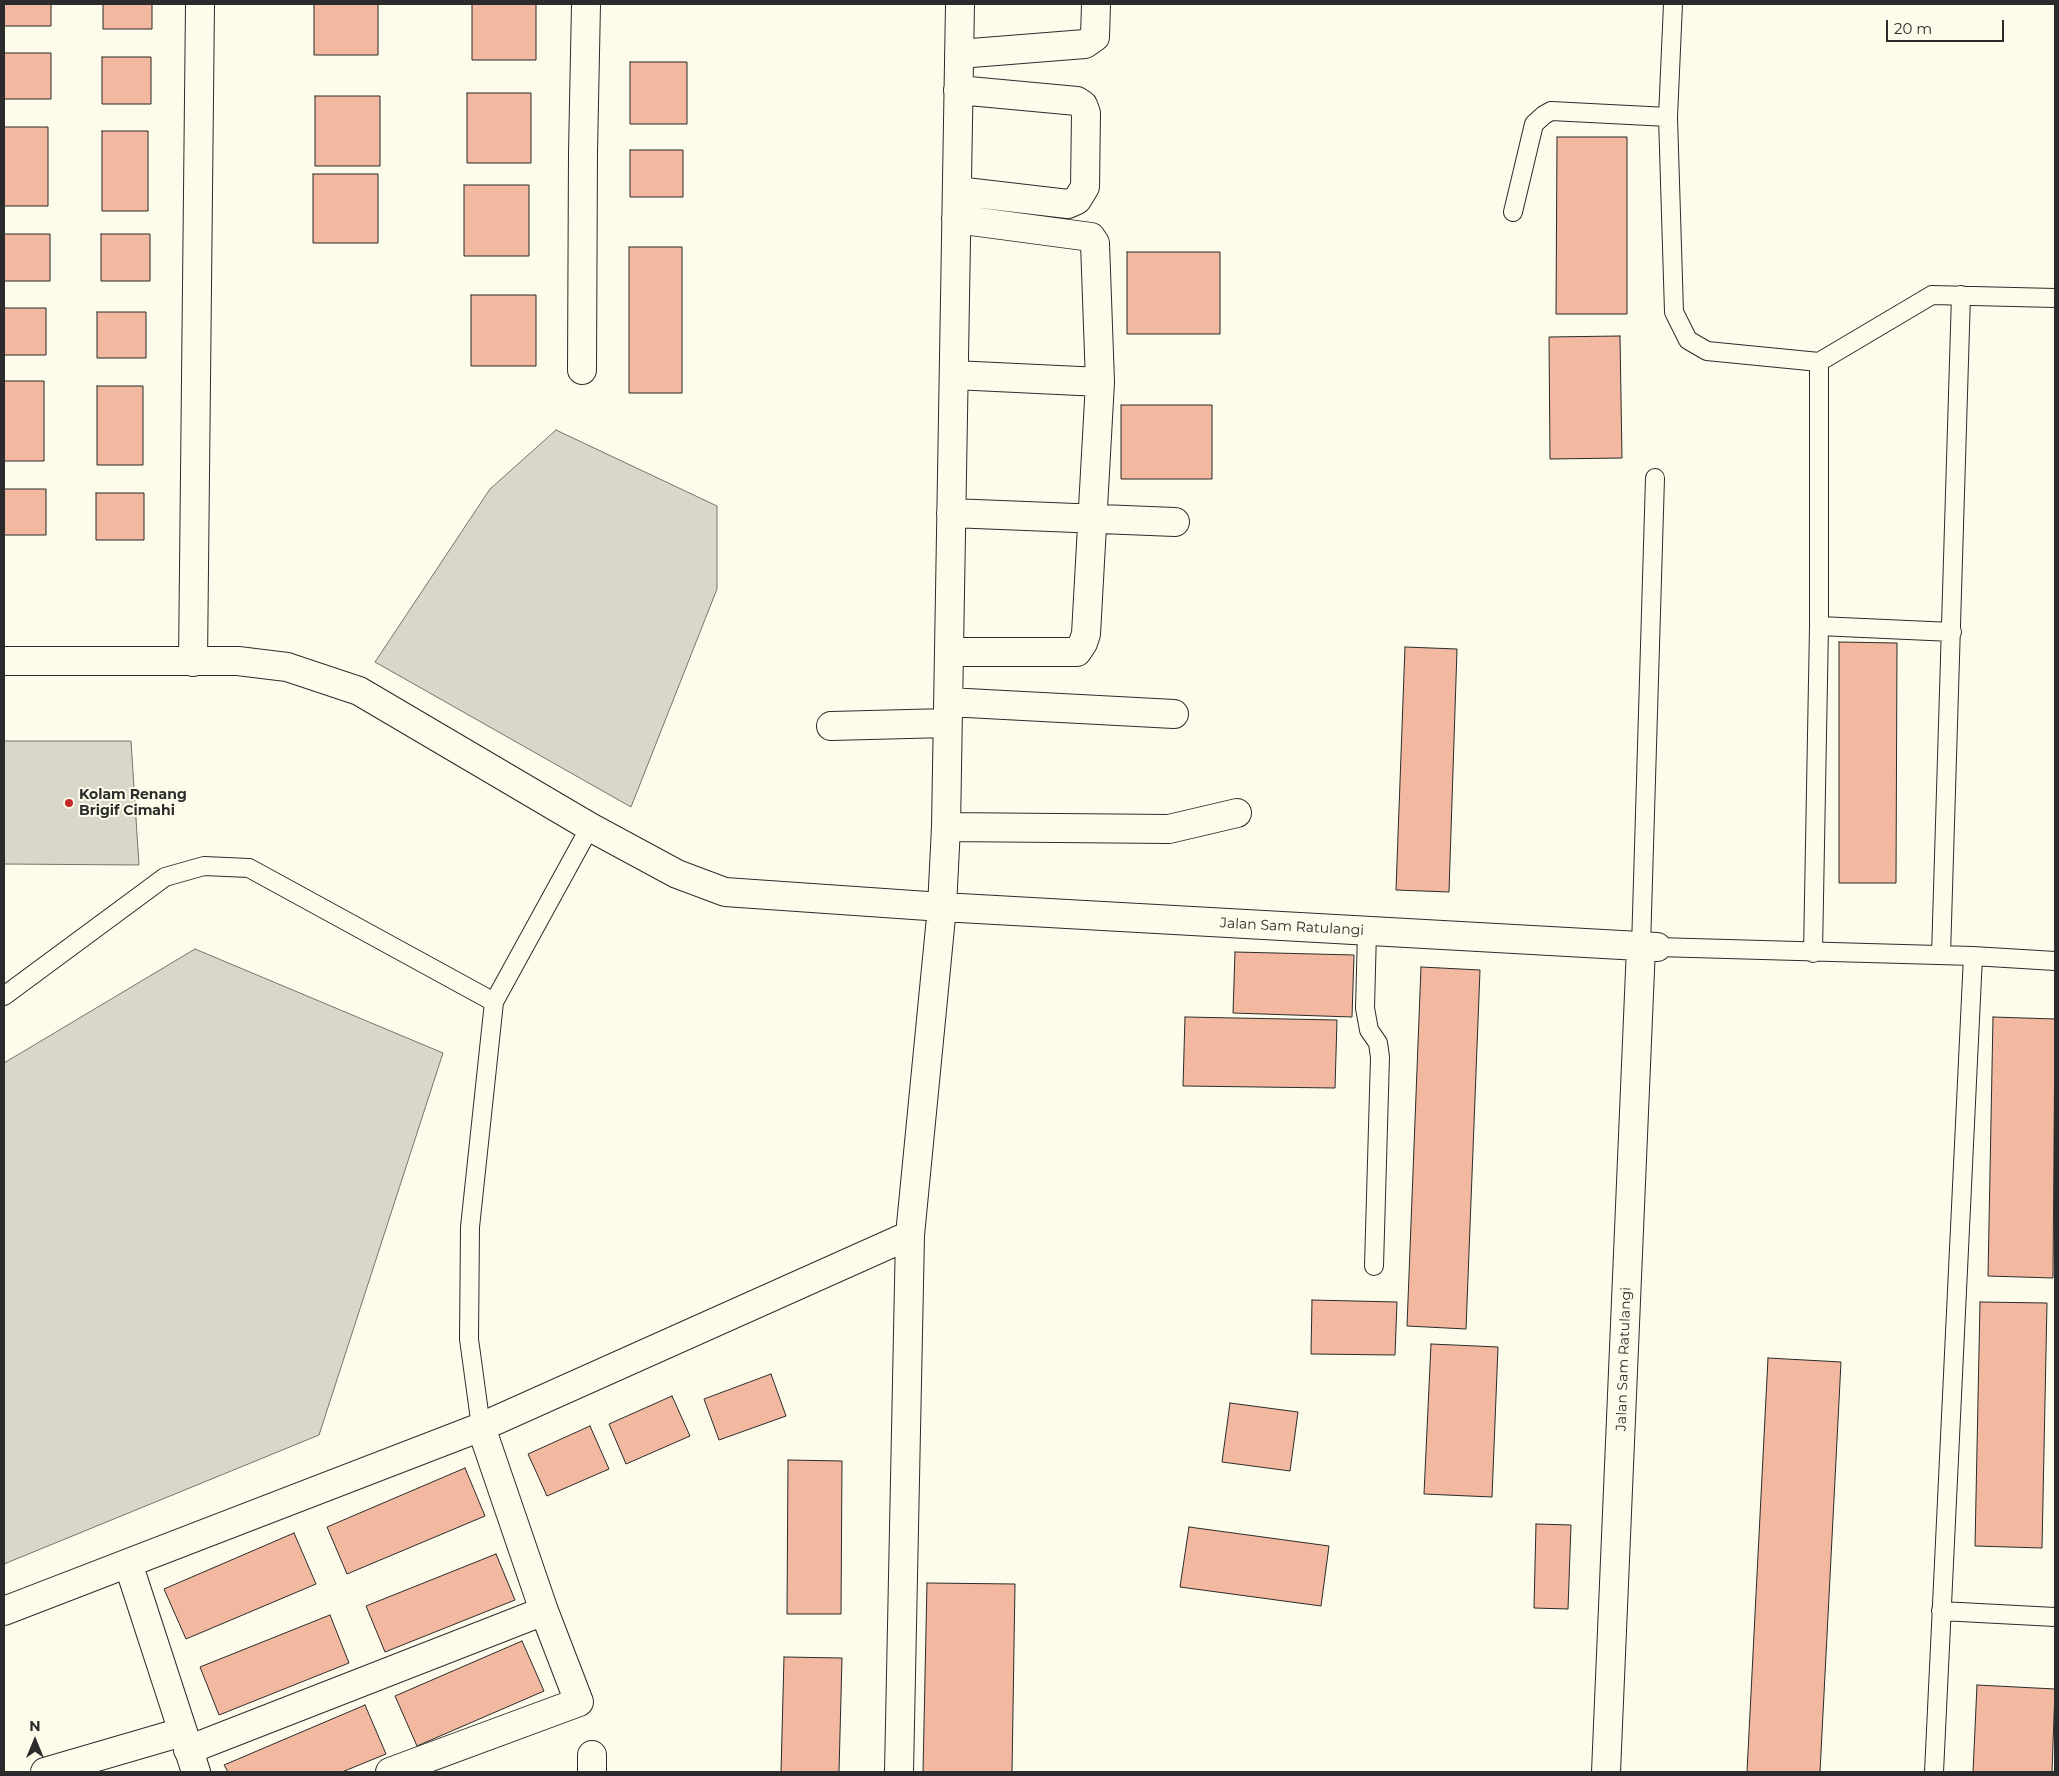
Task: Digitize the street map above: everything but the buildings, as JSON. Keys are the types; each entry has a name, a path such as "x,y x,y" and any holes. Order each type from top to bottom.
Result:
{"street":[{"path":"193,662 200,4"},
{"path":"582,370 586,4"},
{"path":"899,1772 910,1235 942,908 946,827 951,652 951,513 960,4"},
{"path":"959,54 1085,44 1095,37 1096,4"},
{"path":"957,191 1068,204 1077,200 1085,187 1086,112 1083,105 1077,102 958,90"},
{"path":"951,652 1077,652 1083,643 1086,634 1100,382 1095,243 1091,237 956,219"},
{"path":"954,375 1100,382"},
{"path":"951,513 1175,522"},
{"name":"Jalan Sam Ratulangi","path":"4,661 238,661 288,667 359,691 590,828 677,874 725,892 942,908 1649,947 1606,1772"},
{"path":"831,726 948,712 1174,714"},
{"path":"946,827 1169,829 1237,813"},
{"path":"4,1611 480,1427 910,1235"},
{"path":"390,1772 579,1702 544,1611 480,1427"},
{"path":"128,1563 189,1751"},
{"path":"45,1772 189,1751 544,1611"}],"lane":[{"path":"1673,4 1668,117 1674,312 1688,340 1707,351 1819,362 1932,295 2055,298"},
{"path":"1513,212 1534,124 1551,110 1668,117"},
{"path":"1941,955 1961,295"},
{"path":"1813,953 1819,626 1819,362"},
{"path":"1655,478 1649,947 1973,956 2055,961"},
{"path":"1819,626 1952,632"},
{"path":"480,1427 469,1339 470,1227 494,1002 590,828"},
{"path":"4,996 165,877 204,866 249,868 494,1002"},
{"path":"1367,931 1365,1008 1369,1030 1378,1043 1380,1057 1374,1266"},
{"path":"1934,1772 1973,956"},
{"path":"1941,1611 2055,1616"}],"shaded area":[{"path":"556,430 717,506 717,589 631,807 375,662 490,489"},
{"name":"Kolam Renang Brigif Cimahi","path":"4,741 131,741 139,865 4,864"},
{"path":"195,949 443,1053 319,1435 4,1564 4,1063"}],"place":[{"name":"Kolam Renang Brigif Cimahi","path":"69,803"}]}
